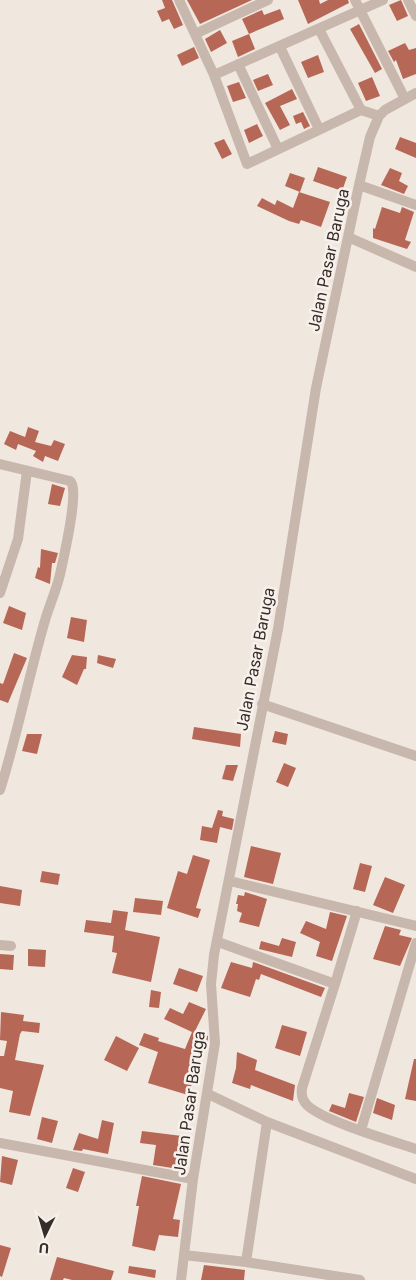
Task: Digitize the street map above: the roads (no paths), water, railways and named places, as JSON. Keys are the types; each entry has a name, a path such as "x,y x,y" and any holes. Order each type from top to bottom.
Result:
{"street":[{"path":"179,0 214,75 247,164 361,110 379,116 385,110 416,93"},
{"path":"355,0 405,98"},
{"path":"214,75 383,0"},
{"path":"408,0 416,16"},
{"path":"195,34 262,1"},
{"path":"319,29 361,110"},
{"path":"280,47 319,129"},
{"path":"238,64 278,149"},
{"name":"Jalan Pasar Baruga","path":"181,1280 193,1180 215,1043 211,984 218,942 262,704 278,629 316,388 370,137 379,116"},
{"path":"359,185 416,205"},
{"path":"348,237 416,267"},
{"path":"0,464 70,481 74,488 69,532 61,571 46,616 12,751 0,790"},
{"path":"0,593 18,539 27,471"},
{"path":"262,704 416,756"},
{"path":"230,881 416,926"},
{"path":"357,911 301,1095 305,1104 312,1110 361,1130 416,1149"},
{"path":"218,942 335,984"},
{"path":"361,1130 416,943"},
{"path":"208,1094 267,1122 416,1179"},
{"path":"246,1262 267,1122"},
{"path":"0,1143 193,1180"},
{"path":"184,1255 246,1262 353,1280"}]}
